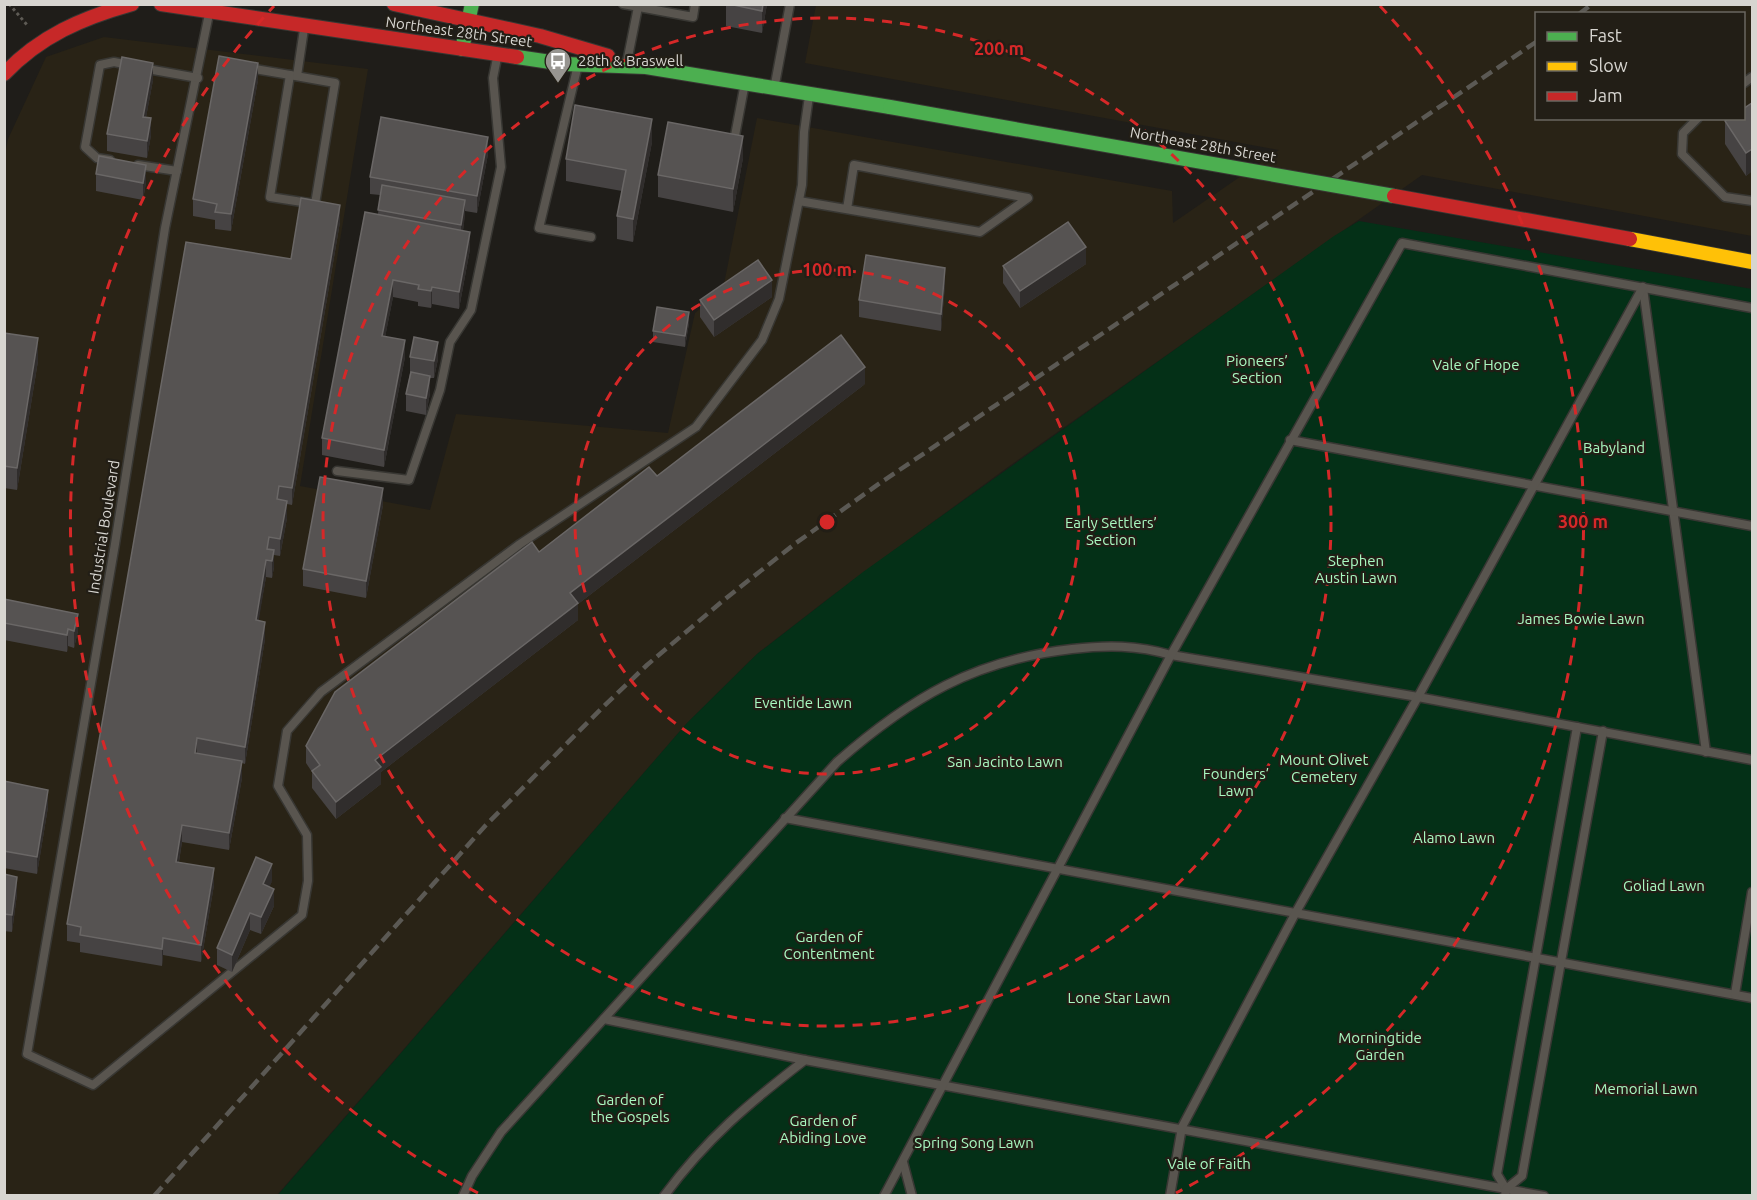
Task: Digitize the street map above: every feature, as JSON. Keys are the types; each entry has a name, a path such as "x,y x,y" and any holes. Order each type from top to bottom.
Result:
{"main road":[{"path":"4,74 24,51 79,19 132,4"},
{"name":"Northeast 28th Street","path":"161,4 210,8 304,26 578,66 646,68 745,82 1328,184 1752,262"},
{"path":"462,49 472,4"},
{"name":"Northeast 28th Street","path":"395,5 540,36 646,68"}],"lane":[{"path":"623,4 693,17 696,4"},
{"path":"774,87 790,4"},
{"path":"627,62 638,7"},
{"name":"Industrial Boulevard","path":"210,8 198,78 165,228 115,544 27,1054 93,1085 302,915 308,882 307,835 278,786 287,731 321,692 510,551 696,427 762,340 779,299 799,201"},
{"path":"241,67 293,76 335,82 315,204 270,197 293,76 304,26"},
{"path":"337,471 409,480 440,390 450,342 471,310 501,167 493,78 498,54"},
{"path":"120,162 96,158 85,147 100,65 114,62 198,78"},
{"path":"578,66 539,228 591,237"},
{"path":"725,140 736,142 745,82"},
{"path":"810,93 799,201 980,232 1028,198 854,165 847,209"},
{"path":"1696,120 1683,133 1682,154 1725,197 1752,201"},
{"path":"131,164 177,171"},
{"path":"884,1196 1171,655 1402,243 1752,308"},
{"path":"1170,1196 1182,1127 1296,912 1418,697 1643,287"},
{"path":"1643,287 1706,752"},
{"path":"1290,440 1752,526"},
{"path":"463,1196 472,1176 501,1132 837,762 880,725 936,689 993,663 1047,652 1106,645 1143,646 1171,655 1418,697 1752,760"},
{"path":"1506,1192 1497,1174 1577,727"},
{"path":"1506,1192 1522,1176 1603,731"},
{"path":"785,818 1752,998"},
{"path":"1735,994 1752,892"},
{"path":"604,1019 805,1060 1182,1127 1506,1192 1544,1196"},
{"path":"664,1196 688,1163 745,1106 805,1060"},
{"path":"903,1162 912,1196"}],"path":[{"path":"9,4 33,32"}],"shaded area":[{"path":"816,5 1752,5 1752,236 1422,175 1008,467 829,598 757,654 687,723 277,1195 5,1196 4,159 8,139 46,57 104,37 368,69 300,486 430,510 456,414 668,433 695,313 723,289 757,118 1172,191 1173,223 1279,150 805,63"}],"green space":[{"name":"Mount Olivet Cemetery","path":"1359,221 1752,289 1752,1195 277,1196 687,723 757,654 863,572 1334,236"}],"building":[{"path":"729,4 763,4 762,11"},
{"path":"219,56 258,63 231,214 215,212 217,204 193,199"},
{"path":"122,57 153,63 143,117 151,118 147,141 107,134"},
{"path":"1752,103 1752,149 1746,153 1725,121 1745,120 1745,108"},
{"path":"575,105 652,119 633,219 617,216 626,170 566,159"},
{"path":"381,117 488,137 477,196 370,177"},
{"path":"668,122 743,136 733,189 658,175"},
{"path":"99,156 146,165 143,183 96,174"},
{"path":"382,185 465,200 461,225 378,210"},
{"path":"301,198 340,205 292,488 279,486 277,499 287,501 280,539 269,537 267,549 274,550 272,561 266,560 256,620 265,622 245,747 197,738 195,753 242,761 229,833 182,825 176,862 214,868 201,945 163,938 162,949 80,935 81,927 67,924 186,242 291,259"},
{"path":"365,212 470,232 459,292 432,287 431,291 418,289 419,285 393,280 382,336 405,340 384,450 322,438"},
{"path":"1068,222 1086,247 1020,291 1003,266"},
{"path":"866,255 945,268 941,314 859,300"},
{"path":"758,260 772,280 714,320 700,300"},
{"path":"657,307 689,312 685,336 653,331"},
{"path":"4,333 38,338 17,468 4,466"},
{"path":"841,335 865,367 570,593 578,603 375,760 381,767 336,802 312,771 320,765 306,746 335,692 532,542 539,552 649,467 657,476"},
{"path":"414,337 438,342 434,361 410,357"},
{"path":"411,372 430,376 426,398 406,394"},
{"path":"320,477 383,488 366,581 303,569"},
{"path":"4,599 78,614 74,631 68,629 67,635 4,623"},
{"path":"4,781 48,790 37,857 4,851"},
{"path":"256,857 272,864 263,884 274,889 261,917 250,913 232,955 217,948"},
{"path":"4,874 17,877 12,915 4,914"}],"railway":[{"path":"1582,12 1592,4"},
{"path":"154,1196 486,825 647,665 725,599 796,543 880,483 1535,43"}],"traffic: fast":[{"path":"462,49 472,4"},
{"path":"517,57 564,64 646,67 890,107"},
{"path":"890,107 1394,196"}],"traffic: jam":[{"path":"4,74 32,49 63,30 96,15 132,4"},
{"path":"161,4 517,57"},
{"path":"394,4 540,36 608,56"},
{"path":"1394,196 1630,239"}],"traffic: slow":[{"path":"1630,239 1752,262"}],"place":[{"name":"28th & Braswell","path":"558,84"}],"park label":[{"name":"Vale of Hope","path":"1476,365"},
{"name":"Pioneers’ Section","path":"1257,370"},
{"name":"Babyland","path":"1614,448"},
{"name":"Early Settlers’ Section","path":"1111,532"},
{"name":"Stephen Austin Lawn","path":"1356,570"},
{"name":"James Bowie Lawn","path":"1581,619"},
{"name":"Eventide Lawn","path":"803,703"},
{"name":"San Jacinto Lawn","path":"1005,762"},
{"name":"Founders’ Lawn","path":"1236,782"},
{"name":"Alamo Lawn","path":"1454,838"},
{"name":"Goliad Lawn","path":"1664,886"},
{"name":"Garden of Contentment","path":"829,946"},
{"name":"Lone Star Lawn","path":"1119,998"},
{"name":"Morningtide Garden","path":"1380,1046"},
{"name":"Memorial Lawn","path":"1646,1089"},
{"name":"Garden of the Gospels","path":"630,1108"},
{"name":"Garden of Abiding Love","path":"823,1130"},
{"name":"Spring Song Lawn","path":"974,1143"},
{"name":"Vale of Faith","path":"1209,1164"}]}
